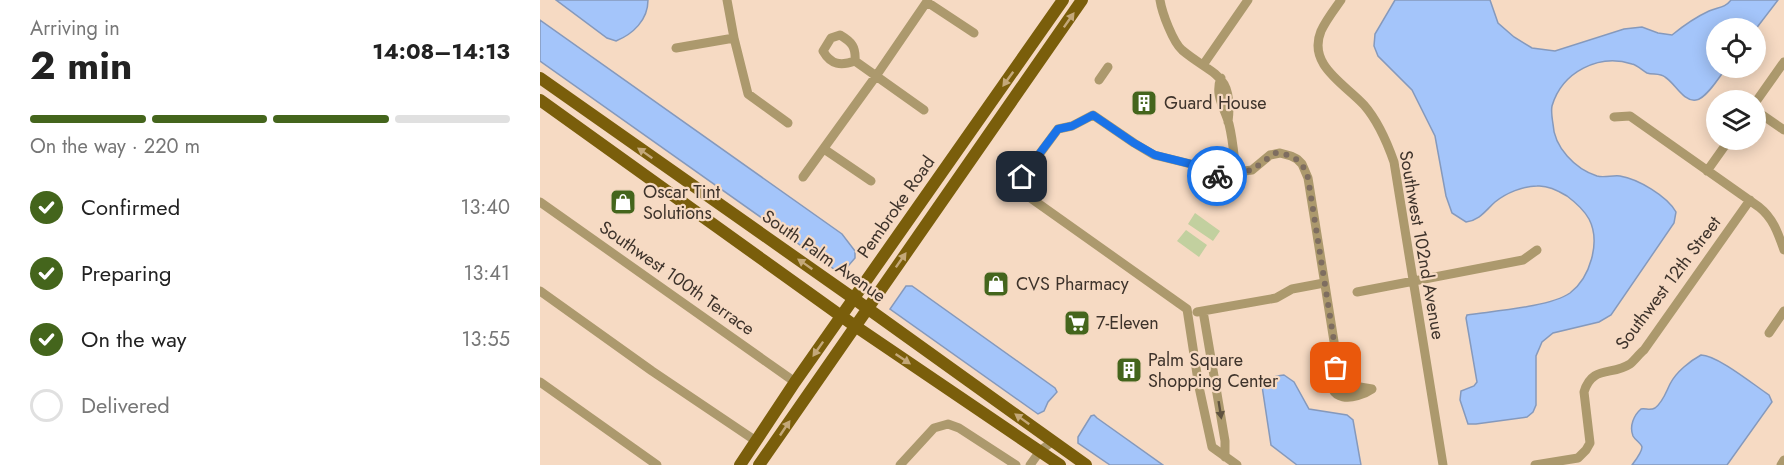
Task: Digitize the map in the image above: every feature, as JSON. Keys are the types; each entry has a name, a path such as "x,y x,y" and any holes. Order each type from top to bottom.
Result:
{"main road":[{"name":"Pembroke Road","path":"740,465 795,382 1063,0"},
{"name":"Pembroke Road","path":"759,465 1083,0"},
{"name":"South Palm Avenue","path":"540,78 854,298 1086,465"},
{"path":"540,100 1043,458 1060,465"}],"street":[{"path":"727,0 748,94 788,123"},
{"path":"1203,64 1248,0"},
{"name":"Southwest 102nd Avenue","path":"1341,0 1320,33 1318,54 1325,68 1364,105 1387,142 1394,162 1443,465"},
{"path":"803,177 928,1 974,33"},
{"path":"1161,4 1177,44 1221,78 1225,84 1229,96 1228,122 1236,172"},
{"path":"1042,31 1055,40"},
{"path":"676,48 734,38"},
{"path":"855,61 924,110"},
{"path":"1764,90 1784,62"},
{"path":"1099,80 1108,67"},
{"path":"1237,465 1212,447 1199,387 1187,309 1015,187 1058,129 1072,126 1093,115 1155,155 1195,165 1214,175 1255,168 1275,153 1291,156 1302,164 1308,178 1336,354 1337,380 1344,389 1360,387 1372,389 1363,396 1340,397 1335,393 1331,384 1336,368"},
{"path":"1614,117 1630,116 1750,200 1771,219 1784,250"},
{"path":"1766,118 1784,130"},
{"path":"824,149 871,181"},
{"path":"1707,171 1722,150"},
{"name":"Southwest 12th Street","path":"1535,465 1578,458 1586,450 1590,443 1584,392 1586,384 1590,378 1602,372 1629,364 1644,350 1750,200"},
{"name":"Southwest 100th Terrace","path":"540,202 795,382"},
{"path":"1357,292 1523,260 1537,250"},
{"path":"1189,313 1276,298 1292,289 1324,284"},
{"path":"540,291 652,371 756,441"},
{"path":"1203,311 1225,441 1225,457"},
{"path":"1768,333 1784,311"},
{"path":"540,382 657,465"},
{"path":"900,465 937,426 948,424 959,428 1016,465"},
{"path":"1030,465 1043,458 1053,441"},
{"path":"1781,465 1784,460"}],"green space":[{"path":"1195,213 1220,231 1213,241 1188,224"},
{"path":"1186,230 1207,245 1199,257 1177,241"}],"water":[{"path":"556,0 648,0 642,20 628,34 616,41 607,38"},
{"path":"1395,0 1490,0 1498,23 1514,37 1532,48 1555,51 1624,29 1642,27 1672,35 1694,19 1724,6 1731,0 1778,0 1764,18 1706,18 1706,78 1719,78 1700,99 1687,98 1663,76 1647,73 1634,65 1619,61 1595,63 1583,68 1564,84 1557,94 1552,108 1554,133 1562,149 1574,163 1597,176 1620,176 1643,184 1659,194 1676,212 1674,223 1611,315 1599,322 1553,333 1542,342 1536,356 1536,405 1527,417 1468,424 1460,400 1461,391 1474,386 1477,382 1466,318 1467,315 1549,302 1570,293 1588,269 1594,249 1594,238 1589,219 1570,198 1557,190 1541,186 1526,187 1509,193 1471,221 1466,222 1452,213 1446,196 1435,136 1412,90 1378,56 1374,46 1375,34"},
{"path":"540,20 842,234 855,251 855,258 843,272 834,269 540,61"},
{"path":"906,286 912,286 1055,388 1057,392 1044,411 1038,414 890,309"},
{"path":"1701,355 1708,356 1735,371 1769,395 1772,402 1727,465 1632,465 1642,447 1632,432 1636,414 1641,409 1658,406 1676,375"},
{"path":"1284,375 1294,382 1309,409 1347,415 1353,420 1361,465 1297,465 1271,445 1262,386 1272,378"},
{"path":"1094,415 1163,465 1110,465 1078,443 1078,437 1091,416"}],"way so far":[{"path":"1217,176 1252,170 1275,153 1291,156 1302,164 1308,178 1336,354 1336,368"}],"place":[{"name":"Guard House","path":"1144,103"},
{"name":"Oscar Tint Solutions","path":"623,202"},
{"name":"CVS Pharmacy","path":"996,284"},
{"name":"7-Eleven","path":"1077,323"},
{"name":"Palm Square Shopping Center","path":"1129,370"}],"route":[{"path":"1022,177 1058,129 1072,126 1093,115 1155,155 1195,165 1217,176"}]}
